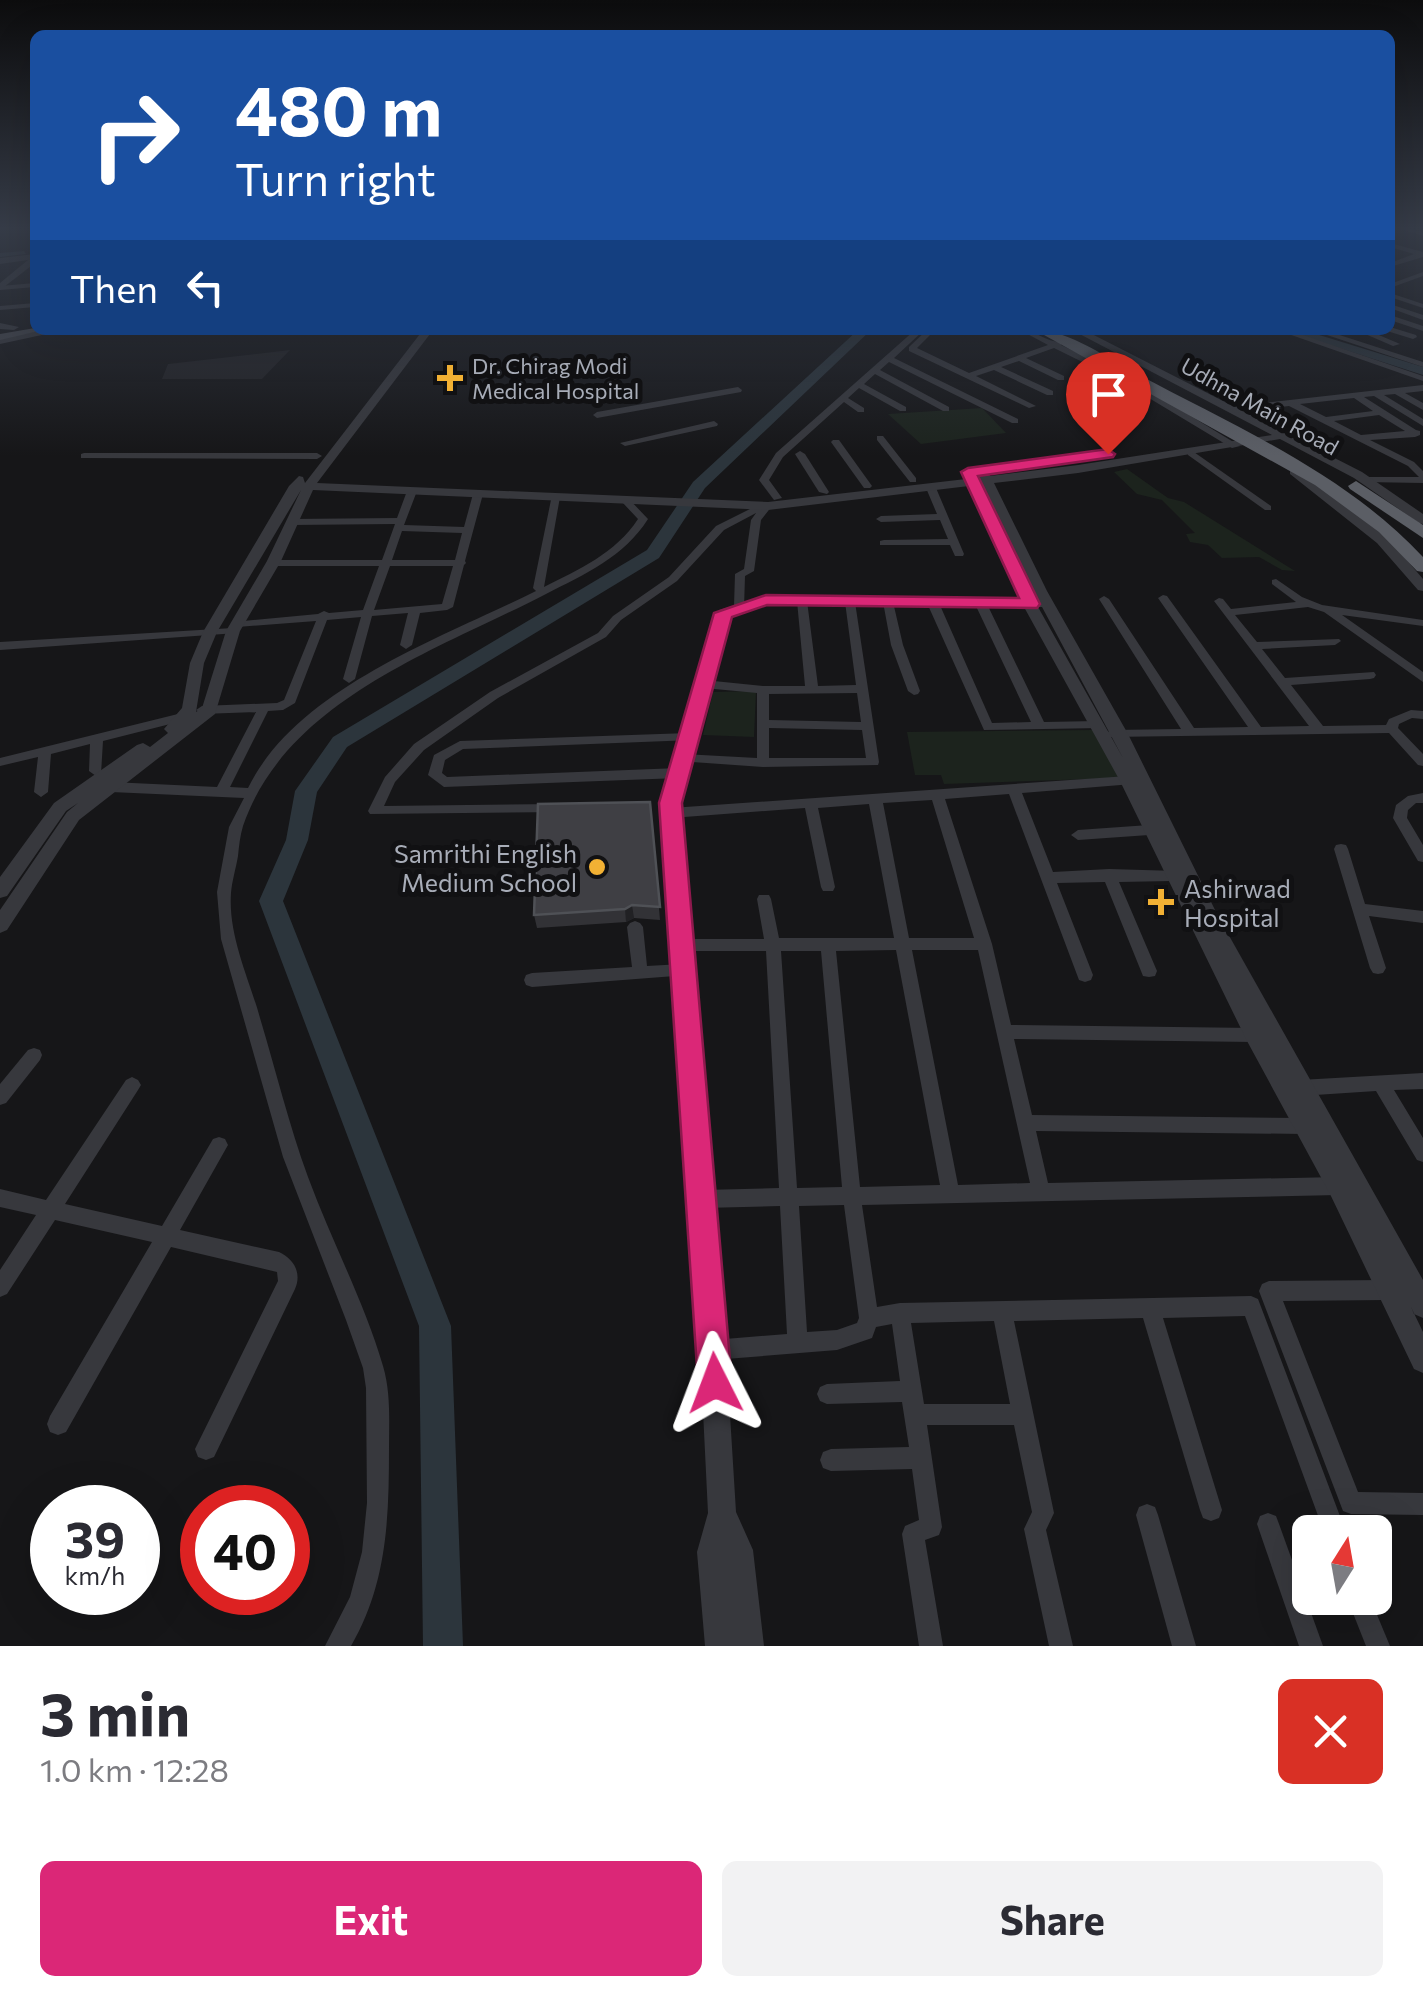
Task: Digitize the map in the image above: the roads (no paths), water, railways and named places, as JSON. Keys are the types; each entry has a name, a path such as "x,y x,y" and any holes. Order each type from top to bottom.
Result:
{"highway":[{"name":"Udhna Main Road","path":"1063,339 1246,440 1275,438 1421,526"},
{"path":"1246,440 1364,509 1423,566"}],"main road":[{"path":"0,333 30,327"}],"street":[{"path":"1395,314 1416,303"},
{"path":"0,308 30,305"},
{"path":"1395,308 1423,318"},
{"path":"1395,318 1423,329"},
{"path":"0,333 30,326"},
{"path":"0,333 30,332"},
{"path":"1395,333 1405,340"},
{"path":"0,892 60,807 188,712 197,663 210,632 323,457 411,335"},
{"path":"323,457 424,335"},
{"path":"740,606 740,574 750,571 756,520 764,503 764,480 778,456 914,335"},
{"path":"925,335 912,348 1032,406"},
{"path":"1087,335 1367,480 1421,526"},
{"path":"1296,335 1423,379"},
{"path":"1334,335 1422,360"},
{"path":"1376,335 1423,347"},
{"path":"940,384 1020,358 1063,339 1221,438"},
{"path":"888,358 1015,421"},
{"path":"1020,358 1061,378"},
{"path":"994,367 1050,393"},
{"path":"875,372 946,408"},
{"path":"859,385 903,409"},
{"path":"596,416 738,390"},
{"path":"1236,409 1420,390"},
{"path":"1395,391 1423,407"},
{"path":"1376,393 1421,420"},
{"path":"1355,396 1419,433"},
{"path":"842,398 862,410"},
{"path":"1290,403 1409,463 1423,478"},
{"path":"1323,420 1380,412"},
{"path":"1396,422 1421,420"},
{"path":"625,443 714,424"},
{"path":"1358,438 1419,433"},
{"path":"880,438 913,480"},
{"path":"303,487 347,485 764,503 931,488 1221,438 1246,440 1342,506 1382,540 1423,587"},
{"path":"570,808 375,810 390,780 419,747 494,695 602,634 617,618 674,578 720,528 764,503 913,480 978,477 1191,453 1246,440"},
{"path":"836,442 867,486"},
{"path":"1191,453 1268,508"},
{"path":"800,454 824,492"},
{"path":"84,456 323,457"},
{"path":"323,457 347,485"},
{"path":"1396,480 1388,470 1409,463 1423,464"},
{"path":"978,477 1038,603 1423,1305"},
{"path":"1367,480 1423,478"},
{"path":"303,487 347,485 412,492 655,498"},
{"path":"0,926 63,827 209,710 235,627 272,563 303,487"},
{"path":"931,488 959,554"},
{"path":"349,679 368,611 412,492"},
{"path":"0,646 210,632 324,614 442,608 450,604 478,494"},
{"path":"538,588 555,497"},
{"path":"337,1646 362,1604 380,1532 378,1401 370,1360 295,1168 229,938 224,888 233,830 248,794 302,728 344,692 395,662 538,595 612,554 643,519 625,500"},
{"path":"881,519 942,517"},
{"path":"291,522 469,530"},
{"path":"884,542 954,542"},
{"path":"272,563 461,563"},
{"path":"1276,582 1308,604 1423,623"},
{"path":"1163,598 1258,730"},
{"path":"1104,599 1190,732"},
{"path":"720,1646 712,1552 722,1513 713,1350 703,1198 666,809 724,613 766,600 1038,603"},
{"path":"802,601 812,690"},
{"path":"1220,601 1319,730"},
{"path":"689,736 472,743 460,745 438,758 434,775 444,782 681,765 873,762 850,602"},
{"path":"888,602 897,645 914,691"},
{"path":"933,603 988,727 1038,725 1190,732 1392,730"},
{"path":"981,604 1038,725"},
{"path":"1228,612 1308,604"},
{"path":"1326,609 1423,678"},
{"path":"406,645 415,610"},
{"path":"0,762 188,712 279,708 293,699 324,614"},
{"path":"1254,646 1335,641"},
{"path":"1282,682 1370,675"},
{"path":"704,684 763,690 862,689"},
{"path":"763,690 763,763"},
{"path":"221,792 264,708"},
{"path":"1423,716 1400,717 1392,722 1392,730 1423,762"},
{"path":"764,724 868,726"},
{"path":"1107,731 1149,830 1254,1035 1338,1186 1423,1360"},
{"path":"96,738 96,771"},
{"path":"41,792 45,751"},
{"path":"666,809 1128,781"},
{"path":"110,787 248,794"},
{"path":"1014,789 1084,974"},
{"path":"937,795 984,944 1042,1192"},
{"path":"1422,855 1400,818 1401,808 1413,799 1423,798"},
{"path":"875,799 951,1194"},
{"path":"810,802 828,887"},
{"path":"1078,835 1149,830"},
{"path":"1341,849 1378,968"},
{"path":"1109,875 1149,972"},
{"path":"1048,878 1172,875"},
{"path":"764,899 773,945 798,1342"},
{"path":"1360,909 1423,917"},
{"path":"635,926 640,973"},
{"path":"680,945 984,944"},
{"path":"713,1350 837,1340 864,1331 869,1318 852,1198 828,945"},
{"path":"532,980 682,970"},
{"path":"1005,1032 1254,1035"},
{"path":"0,1097 34,1055"},
{"path":"1284,1088 1423,1081"},
{"path":"1380,1083 1423,1154"},
{"path":"0,1287 132,1085"},
{"path":"1025,1123 1304,1126"},
{"path":"58,1424 219,1145"},
{"path":"703,1198 1338,1186"},
{"path":"0,1198 278,1262 290,1275 206,1449"},
{"path":"1386,1290 1270,1291 1351,1503 1423,1504"},
{"path":"869,1318 900,1313 1251,1306 1329,1515"},
{"path":"1150,1308 1210,1510"},
{"path":"1002,1311 1043,1513 1035,1529 1062,1646"},
{"path":"900,1313 931,1527 913,1534 931,1646"},
{"path":"827,1394 911,1391"},
{"path":"915,1415 1023,1414"},
{"path":"831,1460 921,1458"},
{"path":"722,1513 738,1550 748,1646"},
{"path":"1147,1515 1184,1646"},
{"path":"1268,1524 1312,1646"},
{"path":"1366,1615 1378,1646"}],"waterway":[{"path":"443,1646 435,1326 271,901 297,840 306,791 340,742 653,554 699,485 860,335"},
{"path":"1306,335 1423,371"}],"place":[{"name":"Dr. Chirag Modi Medical Hospital","path":"450,378"},
{"name":"Samrithi English Medium School","path":"597,867"},
{"name":"Ashirwad Hospital","path":"1161,902"}]}
